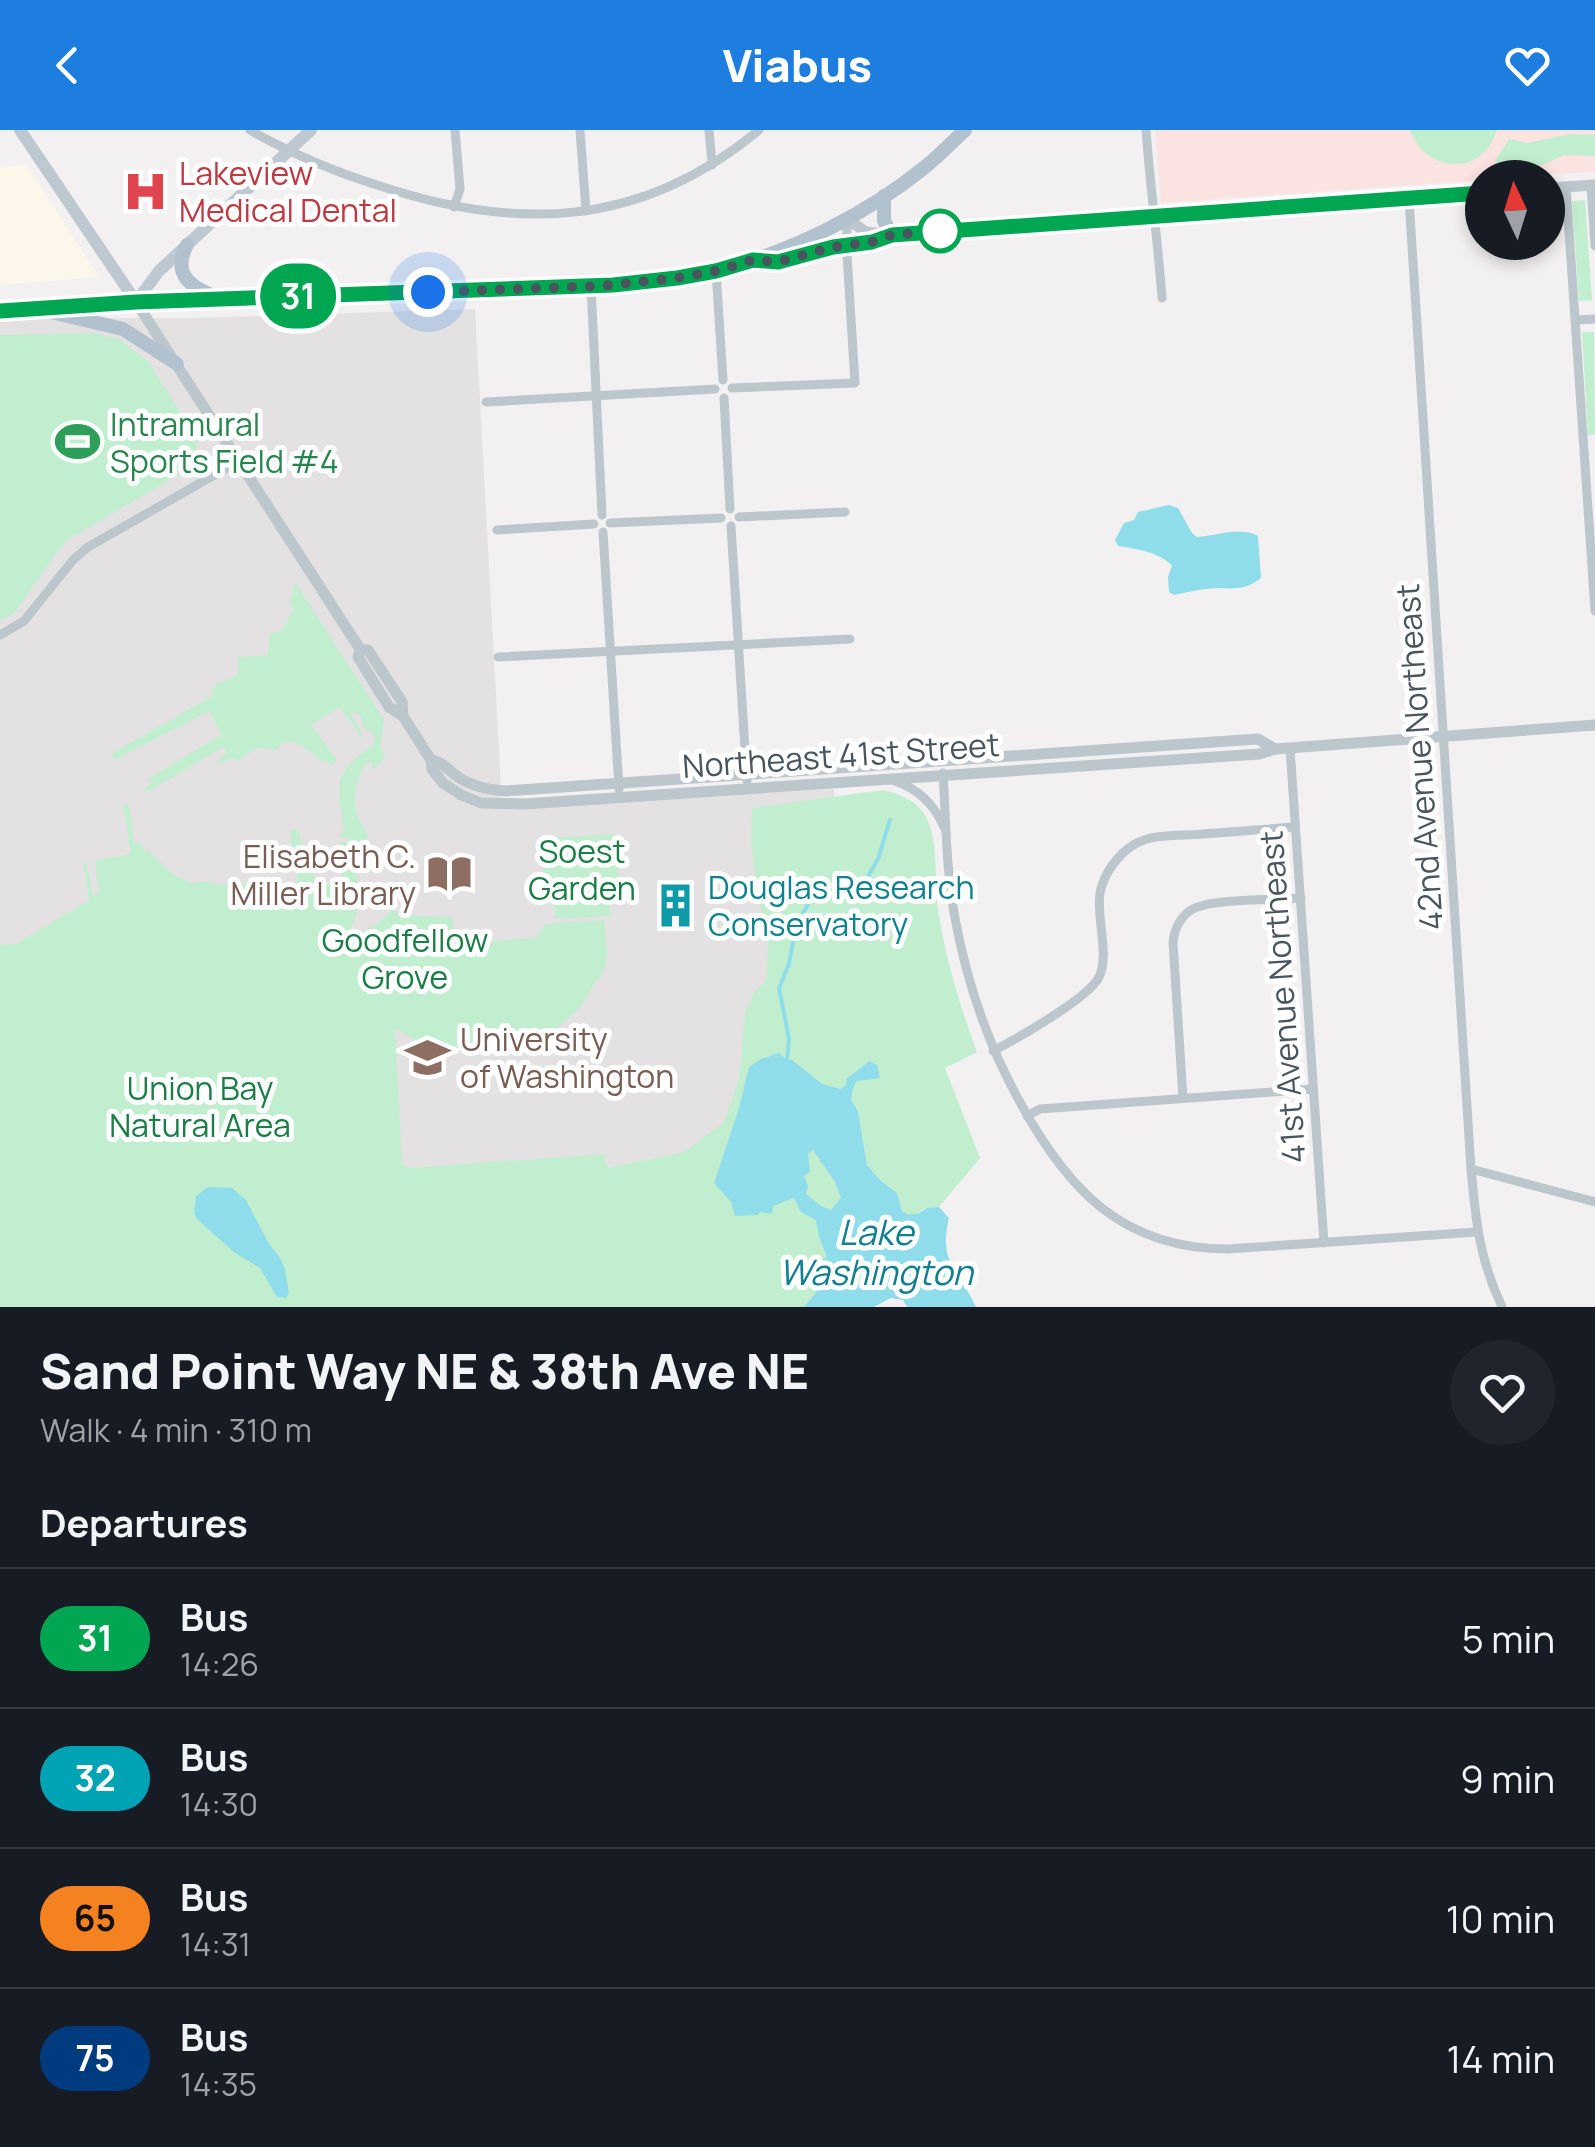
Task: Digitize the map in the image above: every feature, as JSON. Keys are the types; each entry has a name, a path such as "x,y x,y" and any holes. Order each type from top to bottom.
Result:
{"main road":[{"path":"20,130 136,302"},
{"path":"136,302 159,270 311,130"},
{"path":"0,311 136,302 591,286 716,271 784,248 848,219 926,167 965,130"},
{"path":"884,196 884,222 892,235"},
{"path":"187,245 181,264 189,283 222,299"},
{"path":"753,260 778,262 847,245"},
{"path":"36,309 122,329 177,364"}],"street":[{"path":"250,130 384,188 454,207 522,215 586,211 646,196 712,164 759,130"},
{"path":"454,130 460,189 454,207"},
{"path":"580,130 586,211"},
{"path":"708,130 712,164"},
{"path":"1146,130 1162,298"},
{"path":"1595,246 1593,185 1566,187 1575,320 1590,452 1595,612"},
{"path":"848,219 866,232 892,235 1465,194"},
{"name":"42nd Avenue Northeast","path":"1409,199 1476,1232 1488,1277 1502,1307"},
{"path":"732,388 855,382 848,219"},
{"path":"847,245 892,235"},
{"path":"716,271 723,380"},
{"path":"591,286 619,790"},
{"name":"Northeast 41st Street","path":"136,302 360,649 358,658 389,706 403,716 431,760 445,763 464,781 494,790 747,788 891,780 1595,725"},
{"path":"1575,320 1595,319"},
{"path":"723,380 732,388 724,398"},
{"path":"723,380 715,389 724,398"},
{"path":"486,402 715,389"},
{"path":"724,398 730,509"},
{"path":"0,636 24,621 88,547 239,461"},
{"path":"730,509 739,517 731,526 722,518 723,512 730,509"},
{"path":"739,517 845,512"},
{"path":"497,530 722,518"},
{"path":"731,526 747,788"},
{"path":"498,658 850,639"},
{"name":"Northeast 41st Street","path":"619,790 746,774 1258,739 1275,749"},
{"name":"41st Avenue Northeast","path":"1290,748 1324,1243"},
{"path":"942,760 954,913 976,1005 993,1051 1027,1116 1048,1152 1083,1193 1139,1231 1175,1244 1215,1250 1476,1232"},
{"path":"891,780 912,786 940,817 948,834"},
{"path":"993,1051 1024,1036 1088,990 1099,977 1103,958 1101,888 1114,862 1134,845 1160,837 1295,828"},
{"path":"1183,1098 1172,943 1182,918 1206,904 1301,898"},
{"path":"1027,1116 1040,1108 1314,1090"},
{"path":"1471,1169 1595,1202"}],"shaded area":[{"path":"1155,130 1595,130 1595,172 1565,174 1565,160 1465,160 1465,181 1161,203"},
{"path":"27,165 99,277 0,285 0,167"},
{"name":"University of Washington","path":"475,309 502,807 834,789 870,1307 0,1307 0,322"}],"green space":[{"path":"1410,130 1497,130 1490,145 1465,162 1441,162 1418,145"},
{"path":"1570,134 1595,135 1595,156 1496,160 1509,139 1527,143"},
{"path":"1585,200 1592,300 1579,301 1572,201"},
{"path":"1582,332 1594,332 1595,435 1588,435"},
{"path":"93,333 119,339 149,362 198,441 192,471 187,470 65,541 15,612 0,621 0,335"},
{"path":"295,582 384,720 380,748 386,757 371,772 372,762 367,762 356,790 358,817 369,836 362,845 339,835 344,831 339,796 344,772 375,743 373,733 363,727 361,716 352,711 363,739 340,707 311,724 337,760 332,765 291,741 277,750 259,749 237,761 233,758 215,764 227,752 223,747 150,791 142,791 152,783 148,779 221,735 209,711 115,760 111,754 211,697 213,686 238,675 238,657 268,655 270,633 282,631 293,610 290,602"},
{"name":"Union Bay Natural Area","path":"883,790 914,803 931,829 941,929 977,1052 945,1068 980,1158 939,1207 907,1215 897,1193 867,1165 858,1111 851,1100 857,1081 865,1079 869,1061 846,1078 846,1085 840,1089 822,1084 793,1061 749,1067 714,1183 731,1202 735,1216 794,1198 801,1212 817,1220 827,1257 797,1270 820,1278 815,1294 804,1307 0,1307 0,945 16,944 89,900 83,859 93,896 99,893 97,860 131,854 123,805 129,804 134,842 176,876 194,884 252,883 295,888 297,873 291,829 298,830 312,872 322,887 341,881 340,840 361,851 356,887 365,887 348,939 377,924 392,910 405,915 453,917 454,944 536,938 545,924 604,920 605,967 580,1008 551,1033 518,1048 479,1052 435,1050 395,1029 402,1164 410,1168 604,1154 608,1168 685,1152 724,1122 739,1079 745,1013 767,973 768,943 751,843 752,808"},
{"name":"Soest Garden","path":"615,834 620,893 609,894 611,916 555,919 552,883 545,883 542,838"},
{"path":"813,1150 835,1182 841,1199 831,1210 806,1194 804,1176 810,1171 808,1154"}],"water":[{"path":"1169,505 1178,508 1197,537 1236,532 1258,536 1261,578 1241,588 1174,595 1169,592 1172,566 1167,561 1155,554 1118,546 1115,540 1124,523 1134,520 1138,512"},
{"name":"Lake Washington","path":"779,1053 822,1084 840,1089 846,1085 846,1079 869,1061 877,1065 880,1078 857,1081 851,1100 858,1111 867,1165 897,1193 902,1211 917,1214 939,1207 949,1218 948,1257 976,1307 907,1307 903,1300 891,1298 874,1307 804,1307 815,1294 820,1278 793,1270 827,1257 816,1220 801,1212 794,1198 773,1206 772,1214 735,1216 731,1202 714,1183 749,1067","holes":["813,1150 841,1198 831,1210 806,1194 808,1154"]},
{"path":"208,1187 232,1188 246,1200 285,1269 289,1293 286,1298 277,1297 260,1268 235,1253 198,1220 194,1213 196,1196"}],"waterway":[{"path":"787,1061 789,1039 779,988 789,964 796,925 822,889 866,880 878,859 890,820"}],"bus line":[{"name":"31","path":"0,311 136,302 613,285 677,278 753,260 778,262 892,235 1465,194"}],"place":[{"name":"Lakeview Medical Dental","path":"146,191"},
{"name":"Intramural Sports Field #4","path":"77,442"},
{"name":"Elisabeth C. Miller Library","path":"449,874"},
{"name":"Douglas Research Conservatory","path":"675,905"},
{"name":"University of Washington","path":"427,1057"}],"route":[{"path":"428,292 602,286 677,278 753,260 778,262 892,235 946,231 940,231"}],"park label":[{"name":"Goodfellow Grove","path":"405,958"}]}
